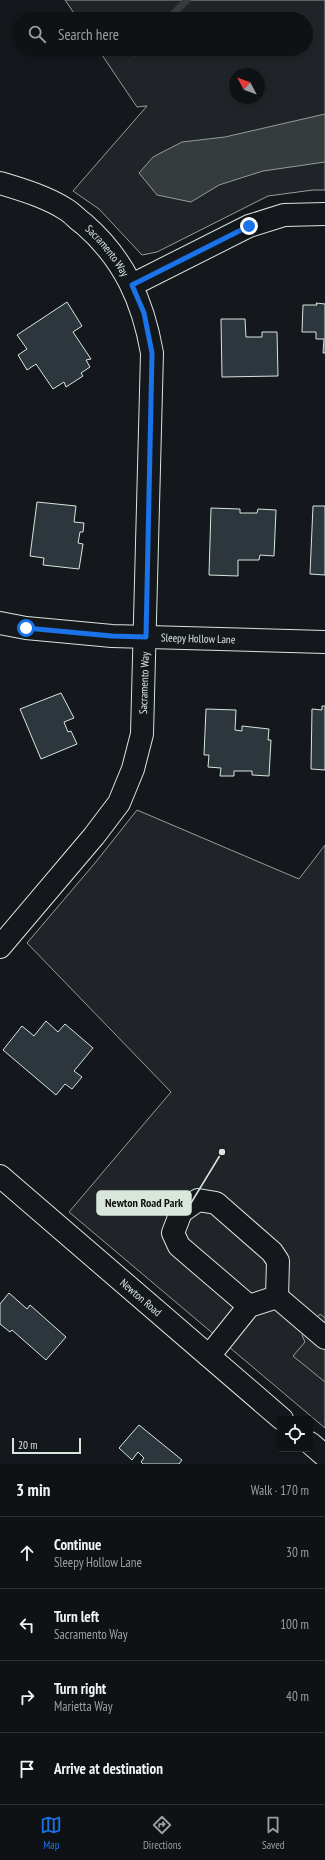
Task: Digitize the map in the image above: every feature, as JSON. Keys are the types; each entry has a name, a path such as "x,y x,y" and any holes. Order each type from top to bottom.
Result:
{"street":[{"name":"Sacramento Way","path":"0,183 36,194 68,211 98,236 115,258 132,285 144,313 152,353 146,637 142,734 133,769 119,803 94,836 0,947"},
{"path":"132,285 249,226 284,215 325,214"},
{"name":"Sleepy Hollow Lane","path":"0,623 26,628 112,636 325,642"},
{"name":"Newton Road","path":"0,1176 279,1416"},
{"path":"249,1306 179,1246 174,1233 181,1212 198,1200 216,1203 272,1252 278,1261 277,1297"},
{"path":"209,1356 249,1306 277,1297"},
{"path":"277,1297 325,1338"},
{"path":"313,1446 325,1456"}],"shaded area":[{"path":"65,0 325,0 325,190 313,190 268,196 157,252 142,255 99,209 73,191 147,106 137,107 103,56 313,56 313,12 73,12"},
{"path":"325,114 325,162 263,171 219,185 191,202 157,195 139,173 153,157 182,142 225,137"},
{"path":"137,810 299,879 325,845 325,1428 313,1418 313,1416 311,1416 69,1212 171,1092 27,943 95,863"},
{"path":"320,1314 325,1318 325,1382 293,1356 305,1342 302,1335"}],"building":[{"path":"67,302 82,326 73,332 91,359 86,360 90,367 81,373 83,376 66,387 64,382 53,389 36,364 27,370 18,355 27,349 17,335"},
{"path":"316,303 325,304 325,353 323,353 324,339 316,339 316,332 302,332 303,305 317,305"},
{"path":"221,319 245,319 246,337 262,337 262,332 277,332 278,376 222,377"},
{"path":"37,502 76,506 74,522 84,523 83,532 80,532 78,543 83,544 79,569 43,565 44,558 30,556"},
{"path":"313,506 325,506 325,575 310,574"},
{"path":"211,508 240,509 240,513 257,513 258,509 276,510 274,556 260,555 259,560 238,560 238,576 209,575"},
{"path":"61,693 74,718 64,722 68,732 71,731 77,744 41,759 20,709"},
{"path":"322,706 325,706 325,770 311,769 312,709 322,710"},
{"path":"206,709 236,710 235,730 242,731 242,726 269,729 268,740 271,740 269,776 252,775 252,771 234,771 234,776 220,776 221,768 208,767 209,755 204,755"},
{"path":"46,1021 58,1032 65,1024 93,1048 74,1071 82,1077 72,1089 65,1084 56,1095 3,1050 22,1026 34,1036"},
{"path":"9,1293 27,1309 30,1305 66,1337 46,1360 12,1330 10,1332 0,1324 0,1304"},
{"path":"139,1425 182,1460 179,1464 143,1464 141,1462 144,1458 138,1452 132,1460 119,1448"}],"waterway":[{"path":"175,12 187,0"}],"place":[{"name":"Newton Road Park","path":"222,1152"}],"route":[{"path":"26,628 112,636 146,637 152,353 144,313 132,285 249,226"}]}
